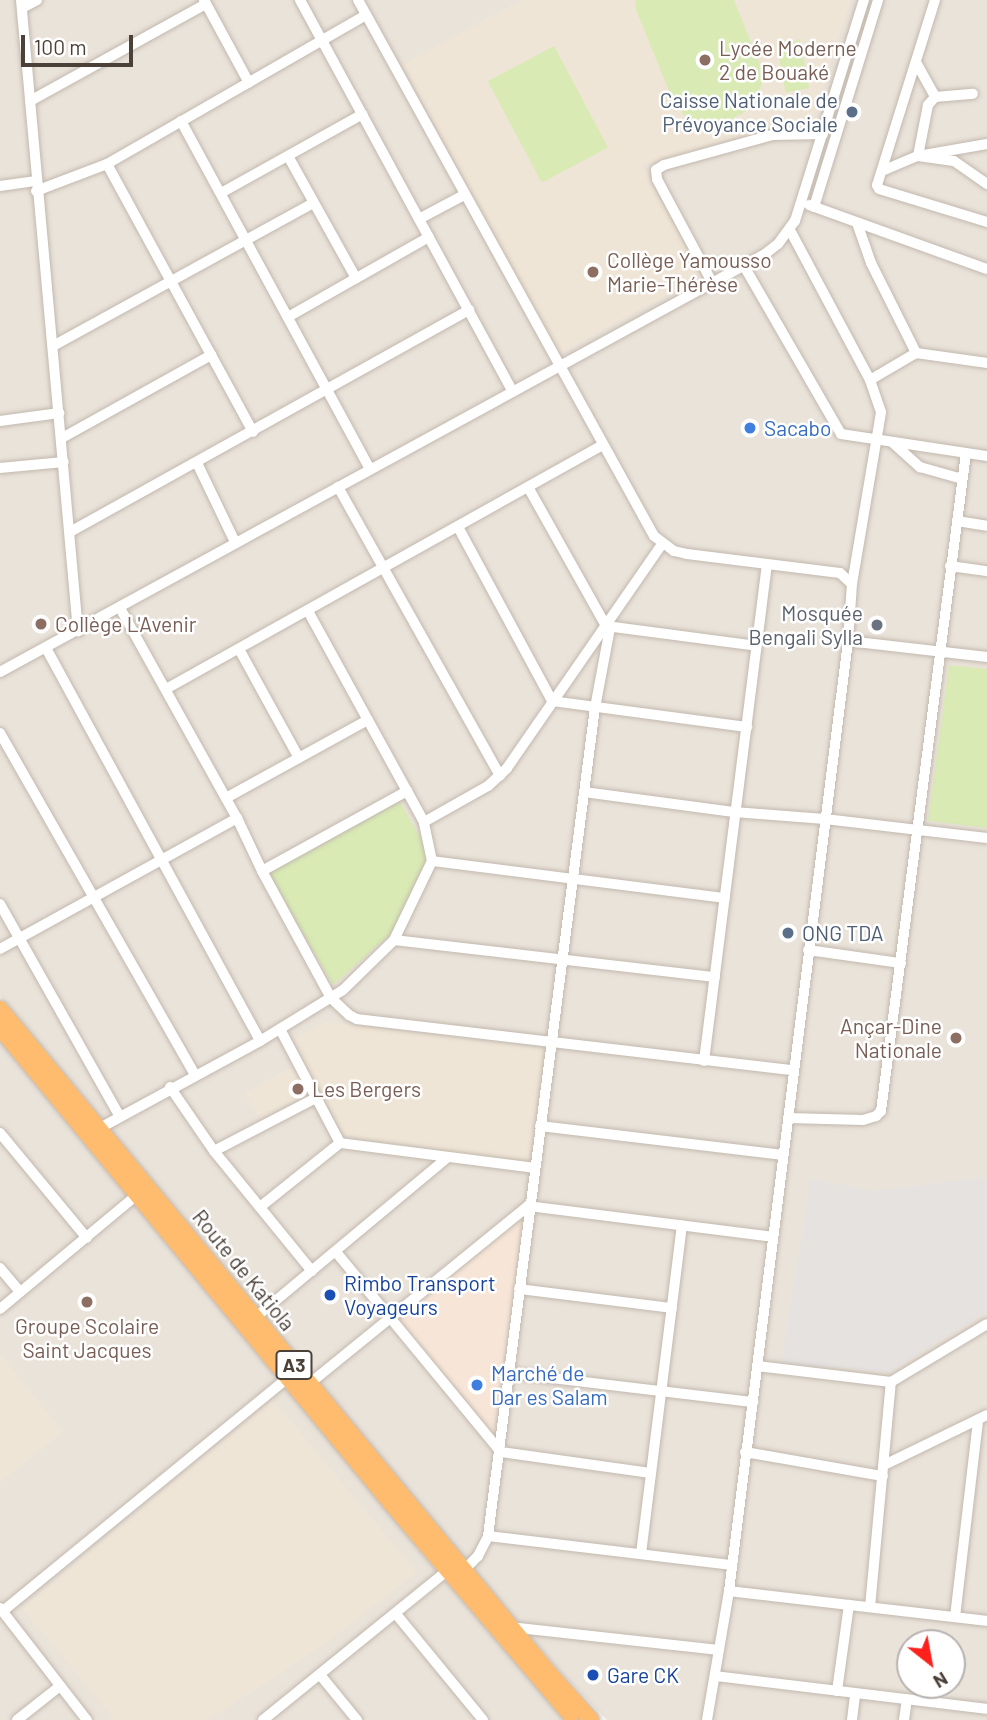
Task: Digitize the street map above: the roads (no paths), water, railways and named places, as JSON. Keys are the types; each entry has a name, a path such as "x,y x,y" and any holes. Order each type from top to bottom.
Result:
{"highway":[{"name":"Route de Katiola","path":"0,1009 256,1317 576,1720"},
{"name":"Route de Katiola","path":"0,1028 289,1377 456,1570 591,1720"}],"street":[{"path":"37,0 21,4 78,631"},
{"path":"300,0 513,393"},
{"path":"358,0 558,368 653,536 662,544 687,554 840,573 852,584"},
{"path":"0,672 765,254 790,230 802,202 864,0"},
{"path":"814,207 878,0"},
{"path":"935,0 877,185 879,189 987,222"},
{"path":"30,101 205,2 248,83"},
{"path":"0,186 36,186 107,164 366,15"},
{"path":"917,64 935,97"},
{"path":"918,156 928,105 935,97 973,94"},
{"path":"220,193 363,114"},
{"path":"181,121 370,469"},
{"path":"713,284 657,179 656,170 664,165 772,135 822,135"},
{"path":"882,171 918,156 987,144"},
{"path":"288,156 356,278"},
{"path":"918,156 954,161 987,184"},
{"path":"107,164 253,432"},
{"path":"419,219 464,195"},
{"path":"802,202 987,269"},
{"path":"53,346 313,203"},
{"path":"857,223 871,263 916,353"},
{"path":"707,1720 729,1591 744,1452 848,641 852,584 884,439 881,412 870,380 790,230"},
{"path":"288,317 429,237"},
{"path":"744,266 841,434 987,456"},
{"path":"70,532 469,310"},
{"path":"870,380 916,353 987,363"},
{"path":"62,438 211,355"},
{"path":"0,421 59,413"},
{"path":"884,439 920,467 962,479"},
{"path":"166,689 602,445"},
{"path":"788,1118 863,1120 876,1116 881,1111 966,453"},
{"path":"0,468 64,462"},
{"path":"197,463 235,542"},
{"path":"338,487 381,569 500,776"},
{"path":"263,1720 396,1614 478,1556 488,1536 501,1452 528,1206 553,1043 595,708 608,627 528,487"},
{"path":"957,522 987,526"},
{"path":"458,527 552,701"},
{"path":"424,822 500,776 608,627 662,544"},
{"path":"705,1061 767,564"},
{"path":"950,566 987,571"},
{"path":"120,608 237,818 262,871 331,998 358,1019 792,1070"},
{"path":"100,1128 170,1087 260,1041 331,998 394,940 432,861 424,822 308,611"},
{"path":"608,627 757,646"},
{"path":"848,641 987,657"},
{"path":"47,648 260,1041"},
{"path":"239,649 299,758"},
{"path":"552,701 747,727"},
{"path":"226,798 368,720"},
{"path":"0,733 195,1075"},
{"path":"262,871 407,791"},
{"path":"584,792 734,813 825,819 987,838"},
{"path":"0,949 237,818"},
{"path":"432,861 725,898"},
{"path":"0,904 120,1117"},
{"path":"394,940 715,977"},
{"path":"808,950 901,963"},
{"path":"280,1029 340,1143"},
{"path":"170,1087 214,1151 312,1271"},
{"path":"214,1151 316,1098"},
{"path":"540,1126 783,1156"},
{"path":"0,1133 86,1238"},
{"path":"260,1208 340,1143 534,1168"},
{"path":"256,1317 448,1157"},
{"path":"0,1309 138,1195"},
{"path":"309,1384 528,1206 773,1237"},
{"path":"641,1554 682,1226"},
{"path":"336,1252 501,1452 651,1472"},
{"path":"0,1268 20,1292"},
{"path":"519,1289 672,1308"},
{"path":"757,1366 891,1382 987,1324"},
{"path":"509,1373 752,1402"},
{"path":"87,1720 1,1609 289,1377"},
{"path":"870,1607 891,1382"},
{"path":"744,1452 884,1471 983,1418"},
{"path":"955,1617 983,1418"},
{"path":"488,1536 732,1565"},
{"path":"729,1591 987,1621"},
{"path":"837,1691 849,1605"},
{"path":"396,1614 483,1720"},
{"path":"510,1627 719,1650"},
{"path":"321,1676 357,1720"},
{"path":"715,1676 896,1698"},
{"path":"17,1720 60,1686"},
{"path":"852,1720 855,1694"},
{"path":"904,1720 907,1699 987,1709"}],"place":[{"name":"Lycée Moderne 2 de Bouaké","path":"705,60"},
{"name":"Caisse Nationale de Prévoyance Sociale","path":"852,112"},
{"name":"Collège Yamousso Marie-Thérèse","path":"593,272"},
{"name":"Sacabo","path":"750,428"},
{"name":"Collège L'Avenir","path":"41,624"},
{"name":"Mosquée Bengali Sylla","path":"877,625"},
{"name":"ONG TDA","path":"788,933"},
{"name":"Ançar-Dine Nationale","path":"956,1038"},
{"name":"Les Bergers","path":"298,1089"},
{"name":"Rimbo Transport Voyageurs","path":"330,1295"},
{"name":"Groupe Scolaire Saint Jacques","path":"87,1302"},
{"name":"Marché de Dar es Salam","path":"477,1385"},
{"name":"Gare CK","path":"593,1675"}]}
